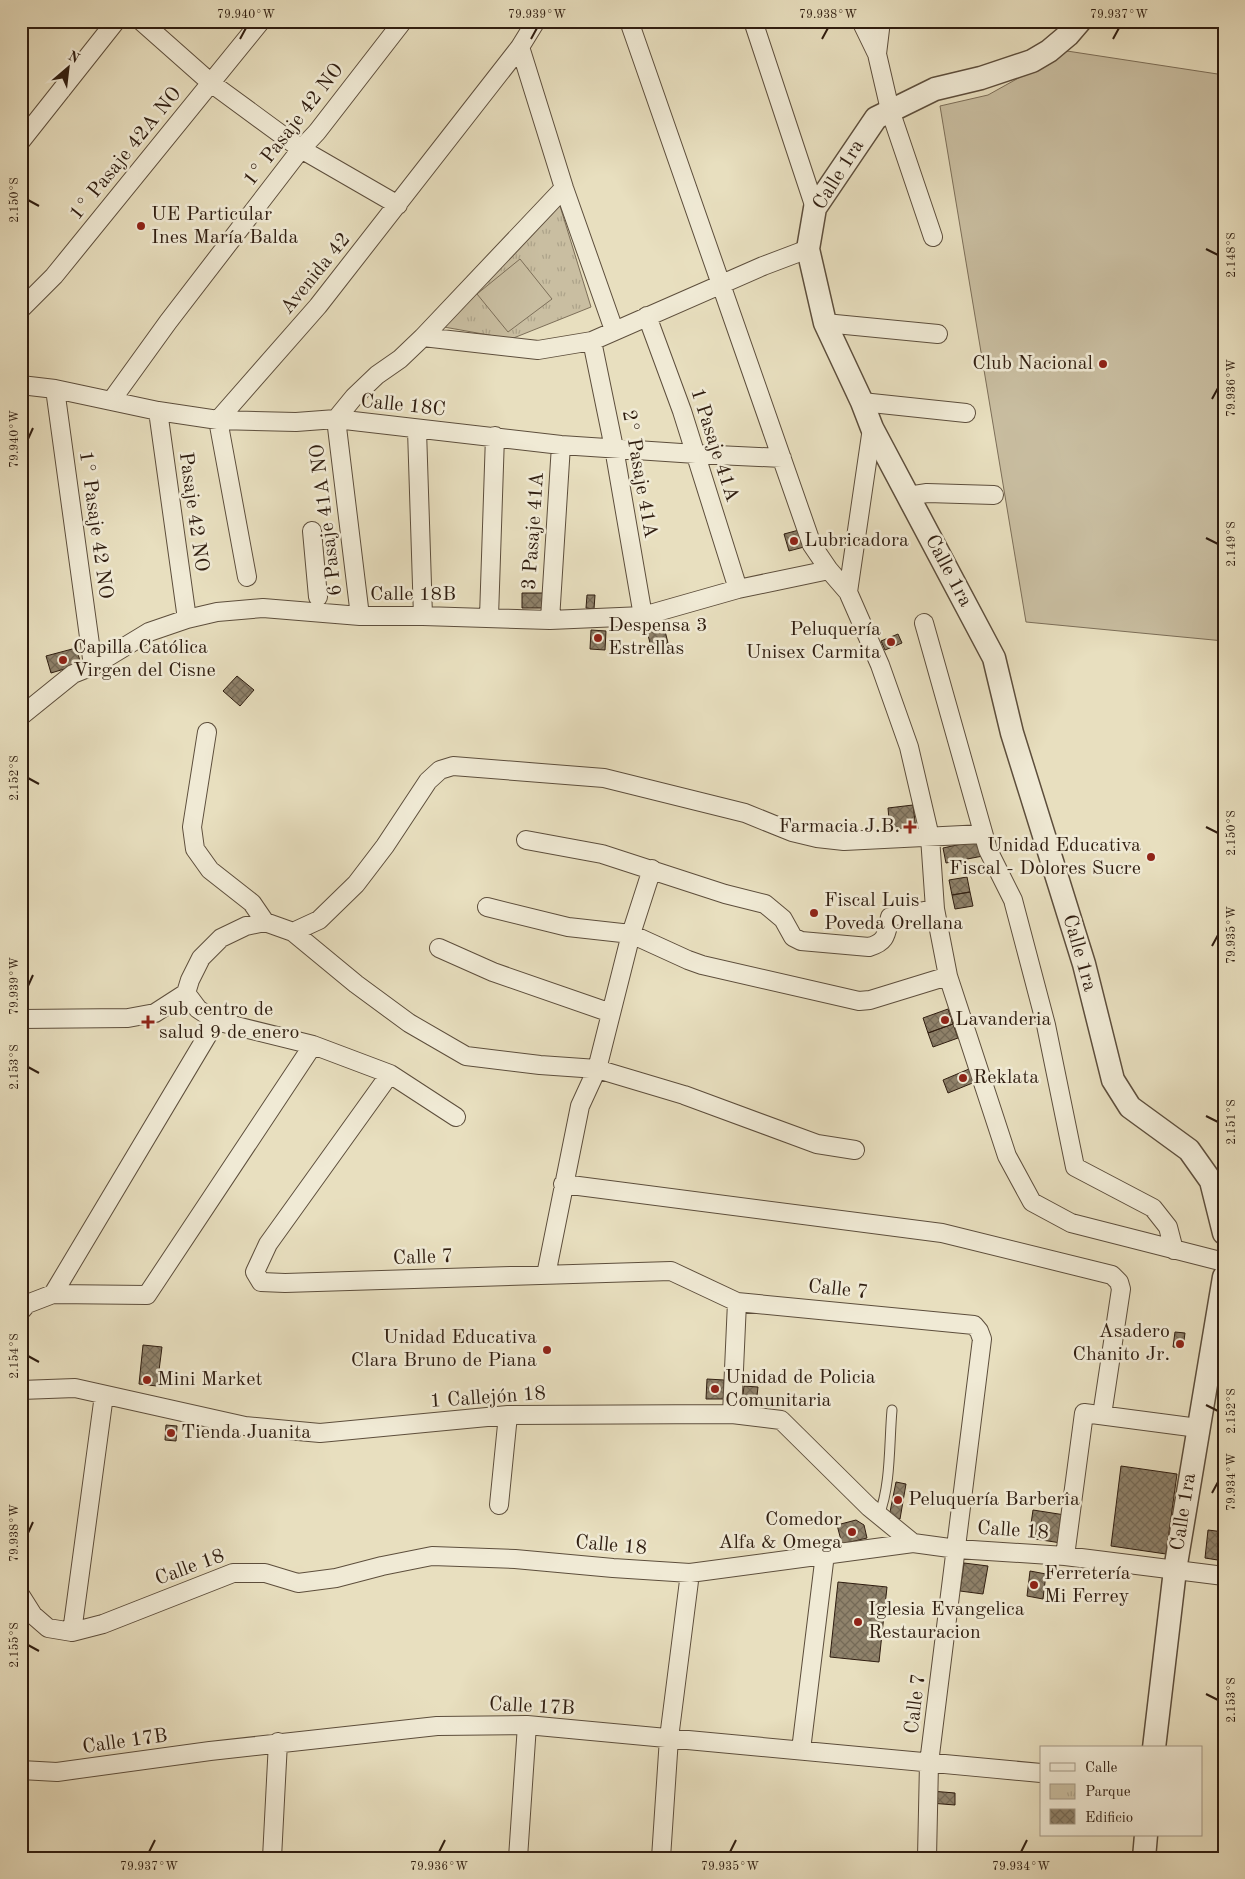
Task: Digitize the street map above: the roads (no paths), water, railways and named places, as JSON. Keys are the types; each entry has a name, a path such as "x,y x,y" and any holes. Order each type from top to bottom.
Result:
{"street":[{"path":"21,141 116,21"},
{"path":"141,21 211,83 301,149 398,205"},
{"name":"1° Pasaje 42A NO","path":"21,310 54,276 261,21"},
{"name":"1° Pasaje 42 NO","path":"111,401 168,322 301,149 317,132 403,21"},
{"name":"Avenida 42","path":"218,420 318,306 520,47 536,21"},
{"path":"629,21 812,545 829,570 848,592 880,664 909,747 930,837 934,909 948,976 1007,1156 1032,1202 1071,1223 1224,1262"},
{"path":"752,21 815,208"},
{"path":"861,21 877,54 890,110 933,237"},
{"path":"877,54 882,21"},
{"name":"Calle 1ra","path":"1080,21 1068,35 1049,51 1032,61 981,78 935,89 876,118 815,208 808,249 825,324 862,402 872,428 994,658 1012,732 1084,964 1113,1080 1130,1107 1189,1150 1211,1181 1224,1233"},
{"path":"520,47 564,188 614,330"},
{"path":"336,419 354,397 377,375 400,359 423,337 564,188"},
{"path":"423,337 538,350 592,341 763,266 808,249"},
{"name":"1 Pasaje 41A","path":"647,316 696,454 738,589"},
{"path":"825,324 938,334"},
{"name":"2° Pasaje 41A","path":"592,341 614,448 643,616"},
{"name":"Calle 18C","path":"21,385 55,389 218,420 296,422 336,419 417,430 495,436 561,445 782,458"},
{"name":"1° Pasaje 42 NO","path":"55,389 93,666"},
{"path":"862,402 966,413"},
{"name":"Pasaje 42 NO","path":"158,410 187,619"},
{"name":"6 Pasaje 41A NO","path":"336,419 360,616"},
{"path":"218,420 247,577"},
{"path":"848,592 872,428"},
{"path":"417,430 423,616"},
{"path":"489,618 495,436"},
{"name":"3 Pasaje 41A","path":"550,620 561,445"},
{"path":"908,496 927,493 994,495"},
{"path":"312,531 318,597"},
{"name":"Calle 18B","path":"21,716 73,674 93,666 149,632 187,619 216,612 263,608 360,616 550,620 643,616 738,589 829,570"},
{"path":"924,623 988,850 1013,900 1046,1025 1075,1167 1153,1208 1168,1227 1174,1250"},
{"path":"207,732 192,827 196,849 210,870 252,903 265,922"},
{"path":"294,932 319,920 356,884 385,846 428,781 440,770 453,766 604,778 745,813 792,832 817,838 844,841 983,834"},
{"path":"526,840 602,854 725,894 765,904 783,919 793,936 802,942 869,947 879,944 885,938 890,917 934,909"},
{"path":"546,1275 580,1106 597,1069 631,934 652,869"},
{"path":"487,907 568,927 631,934 702,965 859,1001 870,1000 948,976"},
{"path":"21,1019 128,1018 155,1013 186,993 201,958 221,938 246,926 265,922 294,932 356,984 409,1023 466,1056 540,1065 597,1069 684,1095 817,1144 855,1150"},
{"path":"439,948 493,972 611,1013"},
{"path":"186,993 198,1009 216,1021 313,1045 390,1074 456,1117"},
{"path":"53,1294 216,1021"},
{"path":"21,1311 28,1304 53,1294 147,1295 313,1045"},
{"name":"Calle 7","path":"390,1074 268,1244 255,1272 261,1282 285,1283 671,1271 737,1302 974,1325 980,1331 982,1339 929,1763 927,1858"},
{"path":"564,1184 942,1233 1112,1275 1119,1282 1122,1289 1102,1415"},
{"name":"Calle 1ra","path":"1154,1746 1175,1570 1224,1277"},
{"path":"732,1414 737,1302"},
{"name":"1 Callejón 18","path":"21,1390 75,1388 246,1426 320,1433 508,1415 732,1414 781,1420 879,1515 913,1543"},
{"path":"72,1632 104,1395"},
{"path":"1065,1556 1084,1413 1198,1428"},
{"path":"499,1505 508,1415"},
{"name":"Calle 18","path":"21,1596 33,1616 48,1628 72,1632 103,1624 233,1572 265,1573 298,1584 336,1578 432,1556 514,1559 690,1573 913,1543 957,1549 1065,1556 1224,1576"},
{"path":"802,1750 825,1554"},
{"path":"661,1858 669,1738 690,1573"},
{"path":"518,1858 527,1725"},
{"name":"Calle 17B","path":"21,1770 57,1772 278,1742 438,1726 527,1725 1040,1773"},
{"path":"272,1858 278,1742"},
{"path":"1144,1858 1146,1836"}],"lane":[{"path":"879,1515 885,1498 892,1410"}],"place":[{"name":"UE Particular Ines María Balda","path":"141,226"},
{"name":"Club Nacional","path":"1103,364"},
{"name":"Lubricadora","path":"794,541"},
{"name":"Despensa 3 Estrellas","path":"598,638"},
{"name":"Peluquería Unisex Carmita","path":"891,642"},
{"name":"Capilla Católica Virgen del Cisne","path":"63,660"},
{"name":"Farmacia J.B.","path":"910,827"},
{"name":"Unidad Educativa Fiscal - Dolores Sucre","path":"1151,857"},
{"name":"Fiscal Luis Poveda Orellana","path":"814,913"},
{"name":"Lavanderia","path":"945,1020"},
{"name":"sub centro de salud 9 de enero","path":"148,1022"},
{"name":"Reklata","path":"963,1078"},
{"name":"Asadero Chanito Jr.","path":"1180,1344"},
{"name":"Unidad Educativa Clara Bruno de Piana","path":"547,1350"},
{"name":"Mini Market","path":"147,1380"},
{"name":"Unidad de Policia Comunitaria","path":"715,1389"},
{"name":"Tienda Juanita","path":"171,1433"},
{"name":"Peluquería Barberîa","path":"898,1500"},
{"name":"Comedor Alfa & Omega","path":"852,1532"},
{"name":"Ferretería Mi Ferrey","path":"1034,1585"},
{"name":"Iglesia Evangelica Restauracion","path":"858,1622"}]}
